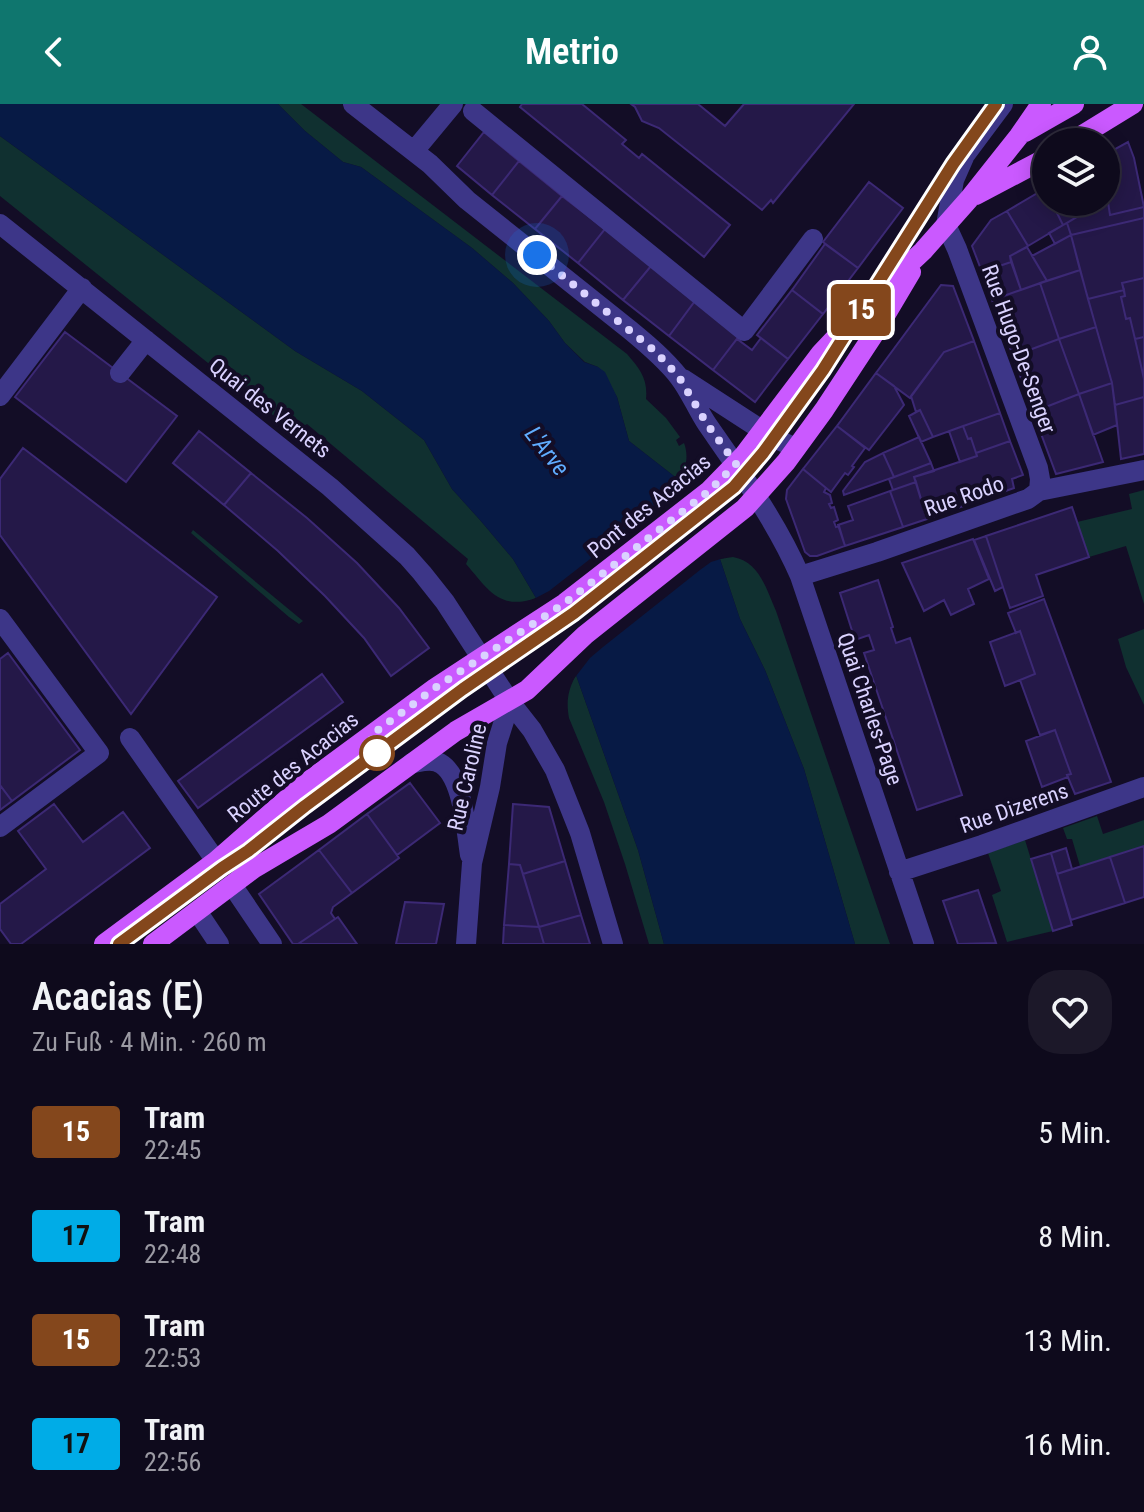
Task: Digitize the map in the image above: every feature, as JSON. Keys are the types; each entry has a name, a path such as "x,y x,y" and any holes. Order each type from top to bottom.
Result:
{"main road":[{"path":"153,944 253,869 329,824 463,727 510,702 545,675 585,635 719,530 756,497 824,410 923,251 969,199 1041,104"},
{"path":"1019,136 1074,104"},
{"path":"1094,128 1128,107"},
{"path":"969,199 1032,165"},
{"name":"Pont des Acacias","path":"518,635 567,602 709,491 763,431 821,353 923,251"},
{"name":"Route des Acacias","path":"104,944 216,861 302,786 435,688 518,635"}],"street":[{"path":"353,104 648,345 679,377 763,431 796,448"},
{"path":"422,158 453,104"},
{"path":"946,225 954,180 965,155 1003,104"},
{"path":"473,111 744,331 813,239"},
{"name":"Quai des Vernets","path":"0,224 330,487 407,556 445,602 481,658"},
{"name":"Rue Hugo-De-Senger","path":"946,225 1038,468 1039,491"},
{"path":"0,396 82,288"},
{"path":"120,373 146,340"},
{"name":"Quai Charles-Page","path":"679,377 785,542 800,576 924,944"},
{"name":"Rue Rodo","path":"800,576 1028,499 1039,491 1144,470"},
{"path":"0,619 99,753 0,827"},
{"path":"481,658 541,744 569,801 613,944"},
{"name":"Rue Caroline","path":"466,944 472,863 497,743 510,702"},
{"path":"130,738 216,861"},
{"name":"Rue Caroline","path":"412,763 437,762 454,777 472,863"},
{"name":"Rue Dizerens","path":"899,872 1144,787"},
{"path":"232,885 272,944"},
{"path":"197,911 219,944"}],"green space":[{"path":"278,104 301,104 627,354 642,375 646,399 680,437 676,440 679,446 684,443 686,462 679,480 629,441 617,397 598,367 585,362 565,343 513,283 472,248 361,167 343,162"},
{"path":"0,136 295,351 362,391 424,440 452,489 513,559 536,598 513,602 495,595 466,564 468,559 307,424 294,432 0,196"},
{"path":"1144,490 1144,604 1126,546 1089,557 1077,522 1132,509 1129,494"},
{"path":"193,530 303,621 299,624 289,617 191,533"},
{"path":"733,557 756,570 776,611 890,944 855,944 804,769 765,670 740,619 720,559"},
{"path":"1144,629 1144,705 1126,667 1118,639"},
{"path":"576,675 638,850 664,944 649,944 604,802 569,718 568,696"},
{"path":"1097,816 1103,834 1144,820 1144,846 1080,866 1072,839 1067,839 1063,828"},
{"path":"1025,840 1053,931 1007,942 992,895 1001,891 988,853"}],"water":[{"name":"L'Arve","path":"0,104 278,104 343,162 361,167 472,248 513,283 584,362 605,372 617,397 629,441 679,480 720,559 740,619 765,670 804,769 855,944 664,944 638,850 576,675 513,559 452,489 424,440 362,391 295,351 0,136"}],"pier":[{"path":"681,477 724,558 700,570 603,647 573,680 532,600 549,591 644,517 668,495"}],"building":[{"path":"522,104 582,104 626,140 622,144 639,158 642,154 730,225 704,257 520,107"},
{"path":"631,104 698,104 725,126 744,104 854,104 773,203 771,200 762,210 659,128 642,121"},
{"path":"484,132 519,161 492,195 457,166"},
{"path":"1128,142 1144,207 1120,213 1120,146"},
{"path":"519,161 562,196 535,229 492,195"},
{"path":"869,182 903,208 858,268 823,242"},
{"path":"562,196 605,229 578,263 535,229"},
{"path":"1032,196 1032,216 1058,216 1063,225 1028,246 1007,211"},
{"path":"1144,207 1144,218 1071,235 1067,223 1079,216 1120,216 1120,213"},
{"path":"1007,211 1028,246 1010,256 1011,262 982,272 972,246 991,220"},
{"path":"1058,216 1078,216 1063,225"},
{"path":"1144,218 1144,278 1122,283 1124,290 1088,299 1071,235"},
{"path":"1067,223 1071,235 1055,244 1049,233"},
{"path":"605,229 651,266 623,300 578,263"},
{"path":"1071,235 1080,270 1047,281 1032,256"},
{"path":"825,244 858,268 823,314 792,290"},
{"path":"1027,247 1047,281 1021,290 1010,256"},
{"path":"1011,262 1021,290 992,300 982,272"},
{"path":"651,266 695,301 669,336 623,300"},
{"path":"1080,270 1096,327 1059,339 1040,283"},
{"path":"1144,278 1144,337 1135,339 1130,318 1126,319 1121,297 1125,296 1122,283"},
{"path":"1040,283 1059,339 1013,356 992,300"},
{"path":"941,285 953,286 974,341 944,352 910,398 876,373"},
{"path":"792,290 823,314 788,359 757,335"},
{"path":"1124,290 1125,296 1121,297 1135,339 1144,379 1144,397 1115,405 1112,383 1088,299"},
{"path":"695,301 739,336 713,370 669,336"},
{"path":"1096,327 1112,383 1079,394 1059,339"},
{"path":"65,332 177,416 126,482 15,397"},
{"path":"1144,337 1144,379 1135,339"},
{"path":"761,338 788,359 755,402 713,370 737,339 752,350"},
{"path":"1059,339 1079,394 1033,412 1013,356"},
{"path":"974,341 1000,413 933,437 920,410 916,412 911,396 944,352"},
{"path":"876,373 894,386 904,405 869,450 837,426"},
{"path":"1112,383 1117,425 1093,435 1079,394"},
{"path":"1079,394 1103,462 1056,474 1033,412"},
{"path":"1144,397 1144,454 1121,459 1115,405"},
{"path":"920,410 933,437 921,442 909,416"},
{"path":"1000,413 1010,441 976,453 963,426"},
{"path":"837,426 865,448 848,475 845,473 831,492 803,469"},
{"path":"963,426 977,456 960,462 949,431"},
{"path":"199,431 251,473 224,505 173,463"},
{"path":"919,437 931,463 894,477 883,453"},
{"path":"1010,441 1023,475 1012,479 1014,488 927,519 914,477 977,456 976,453"},
{"path":"23,448 217,597 131,714 0,535 0,479"},
{"path":"883,453 894,477 844,495 843,491 865,462"},
{"path":"931,463 934,471 914,477 916,482 893,490 889,479"},
{"path":"803,469 830,495 832,503 829,504 831,508 834,507 838,520 834,522 836,527 839,526 845,546 817,556 805,552 786,499 787,490"},
{"path":"251,473 357,563 399,608 429,648 391,676 364,638 325,596 224,505"},
{"path":"916,482 927,519 903,527 890,491"},
{"path":"890,491 903,527 845,546 838,525 853,520 848,506"},
{"path":"1072,507 1089,557 1036,575 1043,596 1010,608 986,536"},
{"path":"986,536 1003,587 995,591 974,540"},
{"path":"973,539 989,579 968,589 974,604 951,615 944,600 924,611 902,563"},
{"path":"878,580 896,643 910,638 962,795 917,810 864,653 874,650 869,635 855,640 840,593"},
{"path":"1044,599 1111,782 1075,794 1055,730 1040,735 1020,680 1035,674 1020,631 1016,633 1008,613"},
{"path":"1020,631 1035,674 1005,686 990,642"},
{"path":"8,653 80,750 12,801 0,785 0,659"},
{"path":"322,674 343,702 198,808 178,781"},
{"path":"1055,730 1071,774 1042,787 1026,741"},
{"path":"410,783 440,823 397,855 367,814"},
{"path":"0,785 12,801 0,810"},
{"path":"54,804 83,842 123,812 150,848 21,944 11,944 0,929 0,904 46,869 18,831"},
{"path":"513,804 549,807 565,861 523,874 520,865 509,864"},
{"path":"367,814 399,858 352,893 319,850"},
{"path":"1144,846 1144,897 1125,903 1110,857"},
{"path":"1066,848 1072,869 1057,874 1051,853"},
{"path":"319,850 352,893 333,907 331,913 335,919 298,944 293,944 259,894"},
{"path":"1051,853 1072,925 1053,931 1031,859"},
{"path":"1110,857 1125,903 1071,920 1057,874"},
{"path":"565,861 581,915 539,927 523,874"},
{"path":"509,864 520,865 539,927 504,925"},
{"path":"978,890 996,943 958,944 943,901"},
{"path":"405,902 444,904 436,944 396,944"},
{"path":"581,915 590,944 544,944 539,927"},
{"path":"338,917 357,944 298,944 335,919"},
{"path":"504,925 539,927 544,944 503,944"}],"tram line":[{"path":"119,944 463,689 574,613 734,487 763,453 823,370 953,164 996,104"},
{"name":"15","path":"119,944 463,689 574,613 734,487 763,453 823,370 953,164 996,104"}],"route":[{"path":"377,753 370,736 435,688 565,603 709,491 736,464 679,377 656,352 537,255"}]}
